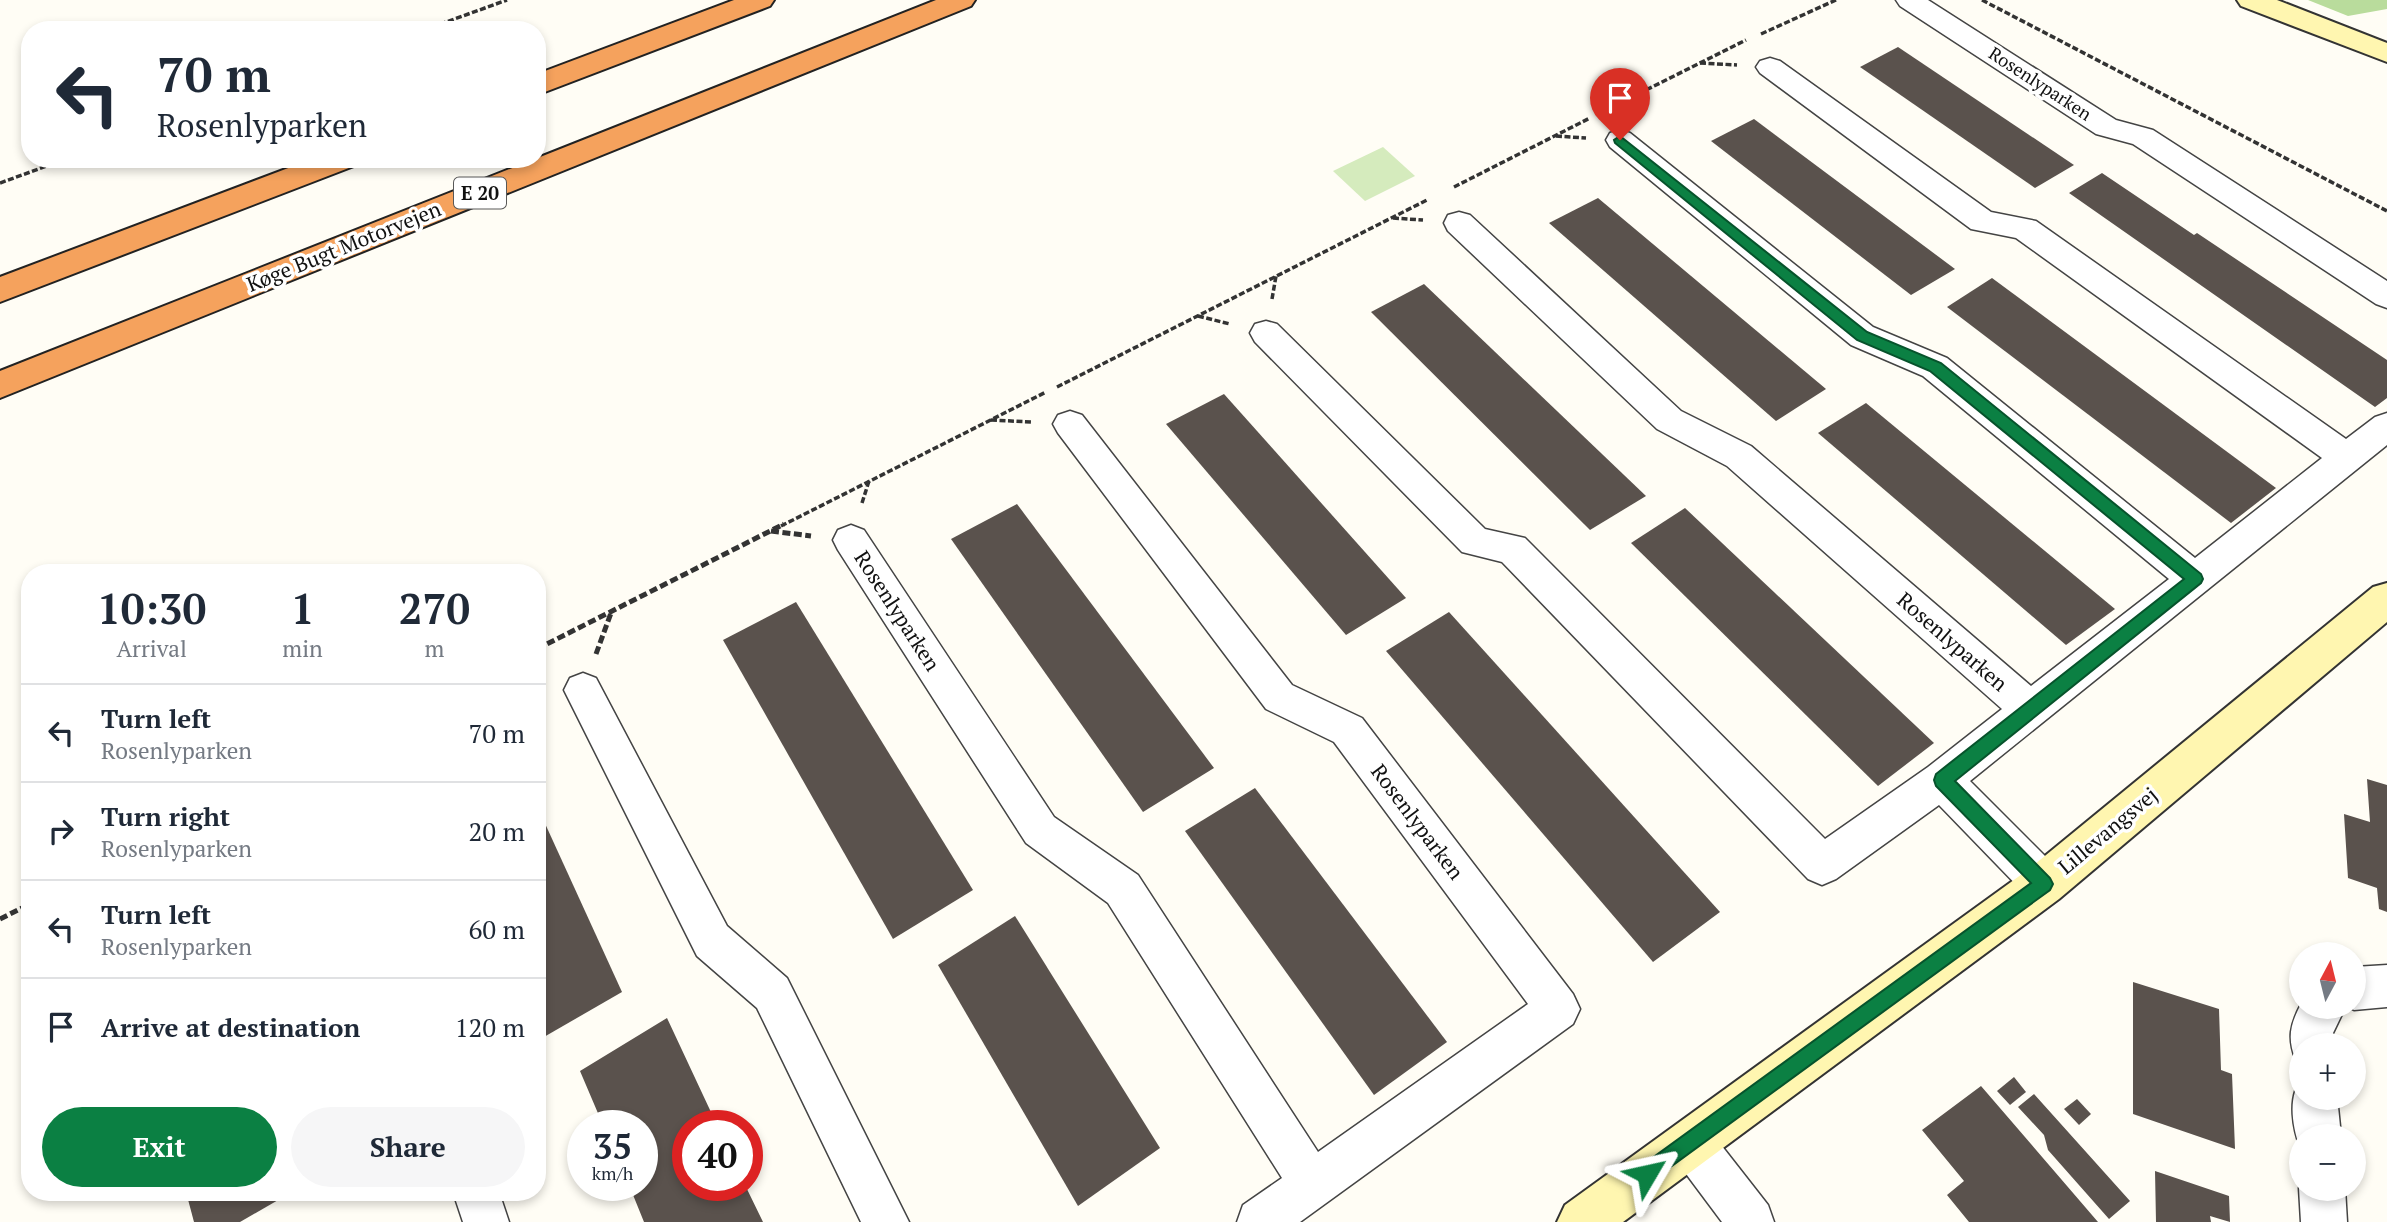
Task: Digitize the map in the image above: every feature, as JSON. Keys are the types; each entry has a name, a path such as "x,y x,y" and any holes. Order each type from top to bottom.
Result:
{"highway":[{"path":"546,82 760,0"},
{"name":"Køge Bugt Motorvejen","path":"546,166 961,0"},
{"path":"0,290 319,168"},
{"name":"Køge Bugt Motorvejen","path":"0,385 542,168"}],"street":[{"name":"Rosenlyparken","path":"1909,0 2106,127 2143,137 2387,296"},
{"path":"2251,0 2387,53"},
{"path":"1770,67 1982,221 2025,229 2347,458"},
{"path":"1620,140 1862,336 1936,367 2195,579"},
{"name":"Rosenlyparken","path":"1459,222 1668,420 1739,456 2031,710"},
{"path":"1266,333 1475,542 1512,549 1822,865 1942,780 2387,426"},
{"name":"Rosenlyparken","path":"1070,424 1279,697 1348,730 1558,1009 1260,1222"},
{"name":"Rosenlyparken","path":"851,540 1040,830 1123,889 1312,1184"},
{"name":"Lillevangsvej","path":"1582,1222 2044,884 2387,599"},
{"path":"583,690 712,941 772,993 886,1222"},
{"path":"1942,780 2044,884"},
{"path":"2366,987 2387,986"},
{"path":"1691,1143 1751,1222"},
{"path":"479,1201 486,1222"},
{"path":"2323,1201 2324,1222"}],"path":[{"path":"449,21 507,0"},
{"path":"1758,35 1836,0"},
{"path":"1982,0 2387,211"},
{"path":"1604,111 1748,39"},
{"path":"1450,188 1592,117"},
{"path":"0,183 41,168"},
{"path":"546,644 1439,194"},
{"path":"0,919 21,908"}],"green space":[{"path":"2308,0 2387,0 2387,9 2348,16"},
{"path":"1383,147 1415,176 1365,201 1333,171"}],"building":[{"path":"1898,47 2074,165 2035,188 1860,67"},
{"path":"1754,119 1955,269 1911,295 1711,141"},
{"path":"2102,173 2387,360 2387,398 2375,407 2069,193"},
{"path":"1598,198 1826,389 1776,421 1549,223"},
{"path":"1992,278 2276,488 2231,523 1947,307"},
{"path":"1424,284 1646,496 1590,530 1371,312"},
{"path":"1224,394 1406,598 1346,635 1166,424"},
{"path":"1866,403 2115,609 2066,645 1818,433"},
{"path":"1017,504 1214,768 1143,812 951,539"},
{"path":"1685,508 1934,743 1878,786 1631,543"},
{"path":"796,602 973,890 893,939 723,640"},
{"path":"1449,612 1720,912 1653,962 1386,651"},
{"path":"2367,779 2387,785 2387,912 2379,909 2377,888 2348,878 2344,814 2370,822"},
{"path":"1255,788 1447,1042 1374,1095 1185,831"},
{"path":"546,826 622,992 546,1036"},
{"path":"1015,916 1160,1148 1078,1206 938,965"},
{"path":"2133,982 2219,1009 2221,1070 2232,1074 2235,1149 2133,1114"},
{"path":"667,1018 710,1110 672,1110 672,1201 753,1201 763,1222 644,1222 635,1201 658,1201 658,1110 597,1110 580,1071"},
{"path":"2014,1077 2026,1092 2010,1105 1997,1091"},
{"path":"1981,1086 2098,1222 1969,1222 1947,1195 1964,1181 1922,1130"},
{"path":"2034,1094 2130,1201 2109,1219 2048,1150 2044,1135 2018,1107"},
{"path":"2077,1099 2091,1114 2079,1125 2064,1109"},
{"path":"2155,1171 2229,1196 2230,1222 2210,1216 2211,1222 2156,1222"},
{"path":"188,1201 276,1201 240,1222 194,1222"}],"route":[{"path":"1620,140 1862,336 1936,367 2195,579 1942,780 2044,884 1647,1174"}]}
